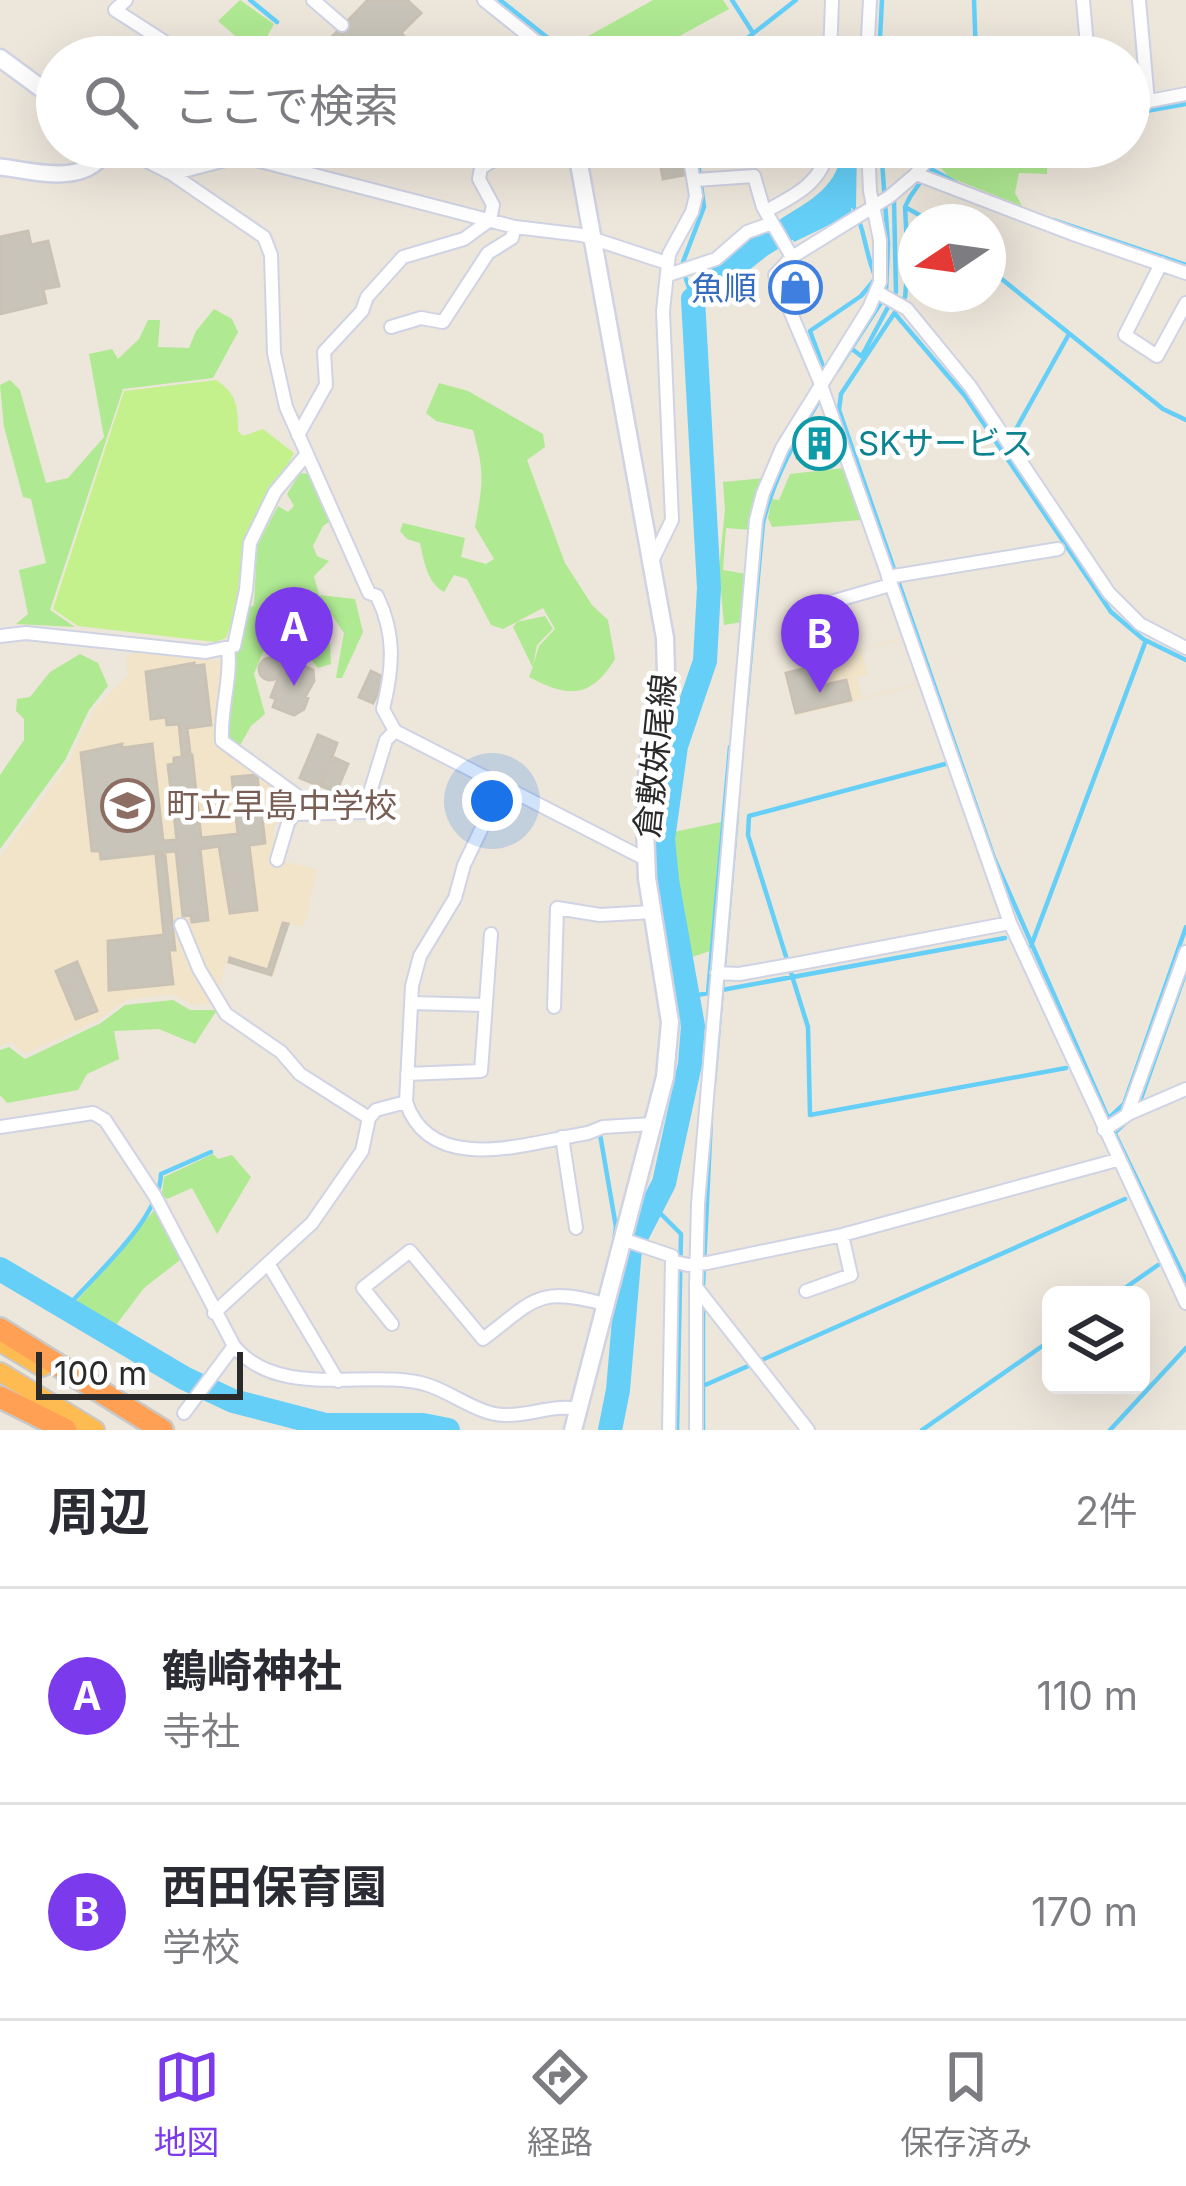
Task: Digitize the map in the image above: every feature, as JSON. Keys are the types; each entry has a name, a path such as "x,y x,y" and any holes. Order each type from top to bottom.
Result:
{"highway":[{"path":"0,1328 162,1430"},
{"path":"0,1342 148,1430"},
{"path":"0,1372 95,1430"},
{"path":"0,1396 66,1430"}],"main road":[{"path":"0,58 36,85"},
{"name":"倉敷妹尾線","path":"573,1430 665,1077 670,1022 645,859 649,748 666,672 665,638 579,168"}],"street":[{"path":"125,0 115,10 155,36"},
{"path":"313,0 342,25"},
{"path":"484,0 529,36"},
{"path":"831,36 832,0"},
{"path":"868,36 870,0"},
{"path":"1083,0 1086,36"},
{"path":"1139,0 1142,36"},
{"path":"1150,101 1186,94"},
{"path":"0,167 68,175 89,168"},
{"path":"160,168 264,237 271,255 274,353 298,435 369,593 377,596 389,620 393,666 383,709 395,731 645,859"},
{"path":"172,174 195,168"},
{"path":"288,168 515,227 592,238 668,269 716,259 747,232 774,226 824,168"},
{"path":"298,435 326,385 324,352 403,256 464,238 490,220 493,205 479,179 481,168"},
{"path":"650,566 671,520 663,311 668,269 701,180 696,168"},
{"path":"669,1430 721,974 756,520 777,460 824,376 879,293 882,260 869,168"},
{"path":"926,168 922,176 792,257 775,274 824,376 889,581 1010,923 1114,1124 1117,1160 1186,1304"},
{"path":"701,180 754,176 792,257"},
{"path":"922,176 1186,272"},
{"path":"391,328 421,318 443,322 488,253 512,238 515,227"},
{"path":"1161,264 1124,335 1157,356 1186,303"},
{"path":"879,293 907,309 970,386 1109,593 1140,624 1186,648"},
{"path":"0,636 26,633 206,652 228,650 234,646 246,590 250,543 275,493 306,454"},
{"path":"824,604 889,581 1058,549"},
{"path":"228,650 222,741 321,813"},
{"path":"277,860 290,817 364,812 386,740 395,731"},
{"path":"503,784 464,865 455,898 420,956 411,1003 406,1102 416,1126 465,1150 603,1127 653,1124"},
{"path":"554,1007 557,908 600,915 652,912"},
{"path":"721,974 1010,923"},
{"path":"181,925 199,969 226,1014 280,1052 301,1074 369,1118"},
{"path":"407,1074 481,1071 491,934"},
{"path":"1114,1124 1186,952"},
{"path":"411,1003 486,1005"},
{"path":"1114,1124 1186,1089"},
{"path":"214,1313 312,1223 362,1151 369,1118 376,1109 406,1102"},
{"path":"0,1127 93,1113 105,1120 157,1200 234,1346 256,1366 313,1380 424,1383 499,1416 578,1409"},
{"path":"562,1137 576,1228"},
{"path":"625,1240 690,1263 842,1235 1117,1160"},
{"path":"806,1291 851,1276 842,1235"},
{"path":"392,1324 363,1288 410,1251 482,1339 550,1294 604,1304"},
{"path":"690,1263 701,1293 808,1430"},
{"path":"269,1264 338,1381"},
{"path":"696,1430 701,1293"},
{"path":"184,1413 234,1346"}],"shaded area":[{"path":"903,637 919,685 796,716 784,672","holes":["902,639 917,684 862,698 857,678 868,674 862,650"]},
{"path":"132,651 226,661 214,736 217,743 283,790 285,815 274,826 273,859 317,869 307,919 302,927 289,924 273,978 226,962 216,1003 192,1005 173,994 126,1000 97,1021 25,1054 12,1042 0,1046 0,858 70,760 94,709 128,675 126,659"}],"green space":[{"path":"240,0 274,24 267,36 235,36 218,21"},
{"path":"653,0 723,0 729,9 680,36 588,36"},
{"path":"941,168 1047,168 1047,174 1019,173 1015,193 1022,206 949,177"},
{"path":"214,309 232,319 238,332 213,378 123,389 50,610 75,627 16,624 28,614 19,570 46,563 31,499 23,497 4,427 0,385 10,380 20,390 46,483 68,478 104,437 89,354 112,349 118,359 139,339 148,320 160,320 158,347 189,348"},
{"path":"216,380 232,396 243,436 263,429 294,453 243,551 236,611 226,638 215,642 78,626 53,609 124,391"},
{"path":"439,383 468,391 543,434 545,447 527,460 565,563 592,605 608,620 615,659 587,688 566,691 529,677 533,667 513,627 545,616 553,629 537,645 533,666 539,646 555,629 543,608 503,629 491,625 467,579 454,575 444,592 438,588 427,571 420,543 400,531 403,523 465,538 461,557 486,564 494,559 475,527 482,478 473,430 436,421 426,413"},
{"path":"844,468 861,520 772,527 768,518 772,499 779,500 790,474"},
{"path":"300,473 310,474 332,520 323,526 313,546 317,556 329,561 314,576 319,595 355,599 363,632 342,678 336,678 344,633 329,611 321,619 331,664 318,668 309,657 295,660 275,650 263,652 254,674 265,714 239,747 226,740 226,693 245,610 254,605 257,546 278,506 288,512 294,506 287,494"},
{"path":"765,478 751,530 726,528 723,570 747,574 742,622 724,625 719,568 723,482"},
{"path":"80,654 98,663 108,686 89,710 65,760 0,849 0,775 24,740 17,699 30,697 50,672"},
{"path":"721,822 710,951 692,957 674,832"},
{"path":"173,1000 190,1010 217,1010 195,1044 159,1029 114,1031 119,1059 87,1074 78,1090 7,1103 0,1095 0,1050 9,1047 25,1059 101,1023 125,1005"},
{"path":"213,1154 218,1159 232,1155 251,1177 217,1234 192,1188 167,1199 162,1194 164,1177"},
{"path":"155,1209 180,1260 144,1288 113,1329 73,1305"}],"water":[{"path":"837,168 857,168 852,214 794,242 782,219 813,198"}],"building":[{"path":"368,0 407,0 421,13 401,33 404,36 333,36"},
{"path":"661,168 683,168 684,175 663,179"},
{"path":"28,231 31,245 48,241 59,286 43,289 46,303 0,314 0,237"},
{"path":"799,272 810,298 793,305 783,279"},
{"name":"SKサービス","path":"815,427 834,438 828,448 835,452 828,466 819,461 815,469 797,458"},
{"path":"270,658 281,669 270,680 259,669"},
{"path":"291,661 313,670 314,681 304,709 294,715 273,707 276,699 271,697 283,666 288,668"},
{"path":"204,665 211,725 187,728 190,753 182,754 179,724 167,725 166,717 151,719 146,672"},
{"path":"815,666 820,686 846,680 851,700 796,713 786,673"},
{"path":"371,671 385,678 373,703 359,697"},
{"path":"318,735 337,743 330,762 335,758 348,764 336,792 322,786 325,774 320,786 300,778"},
{"path":"122,744 122,748 152,744 163,841 177,840 168,765 174,764 174,758 192,755 201,838 238,834 232,777 257,775 265,843 249,845 257,910 230,913 219,846 200,849 208,920 192,922 191,915 183,916 176,851 101,859 100,851 92,851 81,753"},
{"path":"165,855 175,950 169,950 173,984 109,990 108,941 164,935 156,856"},
{"path":"283,923 288,924 271,975 229,962 230,958 268,970"},
{"path":"77,962 97,1011 76,1019 56,971"}],"waterway":[{"path":"250,0 277,22"},
{"path":"500,0 545,36"},
{"path":"732,0 753,33"},
{"path":"750,36 796,0"},
{"path":"880,36 882,0"},
{"path":"974,0 975,36"},
{"path":"1150,110 1186,104"},
{"path":"683,262 704,207 699,168"},
{"path":"883,168 886,291"},
{"path":"930,168 905,207 905,297 841,394 839,410 994,858 1116,1136 1186,1281"},
{"path":"931,169 958,184"},
{"path":"852,349 861,356 896,292 894,200"},
{"path":"825,372 810,331 861,296 876,278 852,203"},
{"path":"610,1430 630,1249 664,1183 690,1064 693,1026 663,839 676,746 705,661 709,588 693,299 760,246 813,213"},
{"path":"1053,220 1186,265"},
{"path":"686,279 693,299"},
{"path":"1006,283 1163,409 1186,420"},
{"path":"836,372 882,301"},
{"path":"896,315 965,396 1111,612 1143,639 1186,660"},
{"path":"1015,431 1069,334"},
{"path":"746,706 763,523 780,474 820,399"},
{"path":"1031,946 1145,643"},
{"path":"688,997 708,993 730,747"},
{"path":"945,764 749,816 748,835 808,1027 810,1115 1066,1068"},
{"path":"714,1083 737,813"},
{"path":"1109,1118 1124,1104 1186,927"},
{"path":"722,990 1005,938"},
{"path":"1138,1107 1186,971"},
{"path":"1114,1133 1132,1117"},
{"path":"703,1286 711,1118"},
{"path":"600,1134 616,1227 614,1242"},
{"path":"68,1306 139,1226 158,1191 161,1174 211,1152"},
{"path":"703,1386 1125,1199"},
{"path":"652,1205 681,1234 677,1430"},
{"path":"1128,1286 1158,1265"},
{"path":"0,1269 184,1378 233,1401 326,1425 423,1425 448,1430"},
{"path":"703,1304 703,1430"},
{"path":"922,1430 1042,1346"},
{"path":"1110,1430 1186,1348"}],"place":[{"name":"魚順","path":"796,288"},
{"name":"SKサービス","path":"819,443"},
{"name":"鶴崎神社","path":"294,686"},
{"name":"西田保育園","path":"820,693"},
{"name":"町立早島中学校","path":"127,805"}]}
